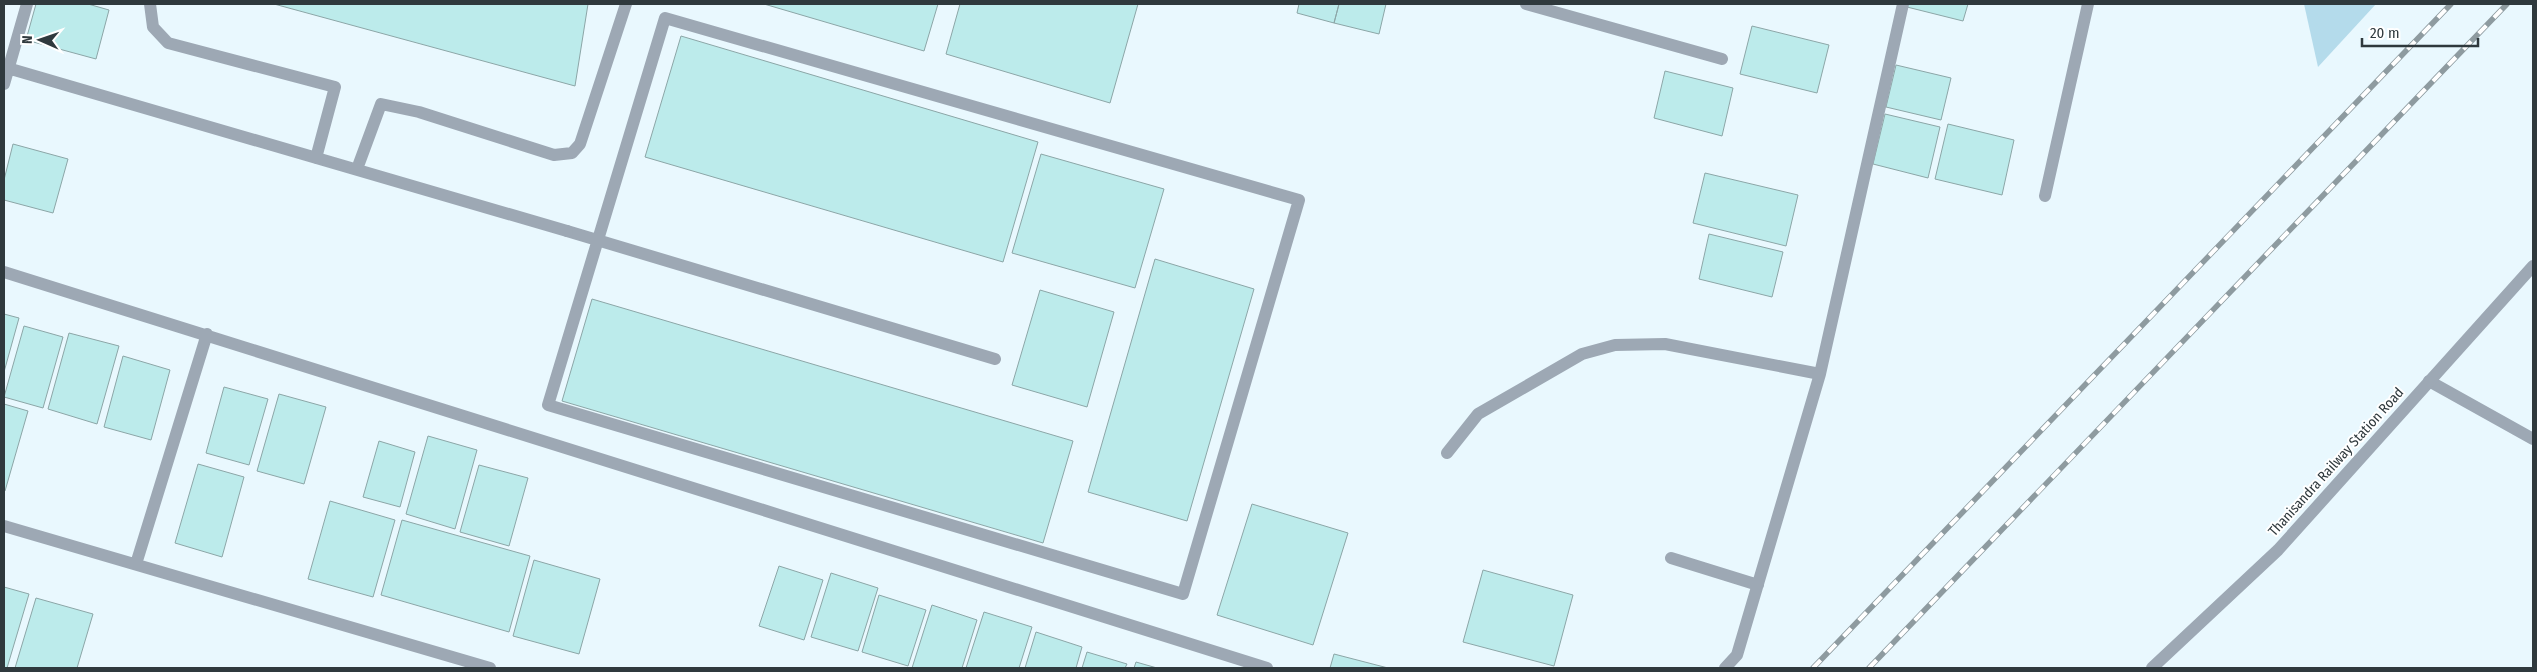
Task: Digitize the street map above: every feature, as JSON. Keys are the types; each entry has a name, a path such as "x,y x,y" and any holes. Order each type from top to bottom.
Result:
{"street":[{"path":"4,84 6,68 27,4"},
{"path":"150,4 153,27 168,43 335,87 316,158"},
{"path":"357,169 381,104 419,112 554,155 572,153 580,144 626,4"},
{"path":"1526,4 1722,59"},
{"path":"1725,668 1737,655 1820,374 1903,4"},
{"path":"2045,196 2088,4"},
{"path":"665,18 1299,200 1183,594 548,405 599,241 665,18"},
{"path":"6,68 357,169 995,359"},
{"name":"Thanisandra Railway Station Road","path":"2152,668 2278,550 2533,266"},
{"path":"4,272 207,334 1267,668"},
{"path":"136,564 207,334"},
{"path":"1448,453 1478,414 1582,354 1615,345 1665,344 1820,374"},
{"path":"2429,381 2533,439"},
{"path":"4,526 490,668"},
{"path":"1671,558 1758,585"}],"shaded area":[{"path":"2304,4 2376,4 2318,67"}],"building":[{"path":"36,4 88,4 109,10 96,59 26,40"},
{"path":"274,4 588,4 575,86"},
{"path":"764,4 938,4 924,51"},
{"path":"960,4 1138,4 1110,103 946,54"},
{"path":"1299,4 1339,4 1334,23 1297,13"},
{"path":"1339,4 1386,4 1379,34 1334,23"},
{"path":"1908,4 1968,4 1963,21 1907,7"},
{"path":"1752,26 1829,45 1817,93 1740,74"},
{"path":"681,36 1038,142 1003,262 645,157"},
{"path":"1896,65 1951,78 1941,120 1886,107"},
{"path":"1665,71 1733,88 1722,136 1654,118"},
{"path":"1885,114 1940,127 1928,178 1873,164"},
{"path":"1948,124 2014,140 2002,195 1935,179"},
{"path":"13,144 68,159 53,213 4,200 4,180"},
{"path":"1041,154 1164,189 1135,288 1012,253"},
{"path":"1705,173 1798,195 1786,246 1693,223"},
{"path":"1709,234 1783,252 1772,297 1699,279"},
{"path":"1155,259 1254,289 1187,521 1088,492"},
{"path":"1040,290 1114,312 1087,407 1012,385"},
{"path":"592,299 1073,441 1043,543 562,401"},
{"path":"4,314 19,318 4,372"},
{"path":"24,326 63,337 43,408 4,397"},
{"path":"69,333 119,346 97,424 48,409"},
{"path":"123,356 170,370 151,440 104,427"},
{"path":"224,387 268,399 249,465 206,453"},
{"path":"279,394 326,407 304,484 257,471"},
{"path":"4,404 28,411 5,491 4,491"},
{"path":"428,436 477,450 455,529 406,514"},
{"path":"379,441 415,452 400,507 363,497"},
{"path":"198,464 244,477 222,557 175,543"},
{"path":"479,465 528,478 509,546 460,532"},
{"path":"330,501 395,520 373,597 308,579"},
{"path":"1252,504 1348,533 1313,645 1217,615"},
{"path":"402,520 530,556 509,632 381,595"},
{"path":"534,560 600,579 579,654 513,636"},
{"path":"779,566 823,580 804,640 759,626"},
{"path":"1483,570 1573,595 1554,666 1463,642"},
{"path":"831,573 878,588 858,651 811,637"},
{"path":"4,587 29,594 7,668 4,668"},
{"path":"879,595 926,610 908,666 862,652"},
{"path":"36,598 93,614 77,668 15,668"},
{"path":"932,605 977,620 962,668 912,668"},
{"path":"984,612 1032,627 1019,668 966,668"},
{"path":"1036,632 1082,647 1076,668 1025,668"},
{"path":"1087,652 1127,664 1125,668 1082,668"},
{"path":"1334,654 1388,668 1330,668"},
{"path":"1136,662 1157,668 1134,668"}],"railway":[{"path":"1813,668 2451,4"},
{"path":"1869,668 2507,4"}]}
